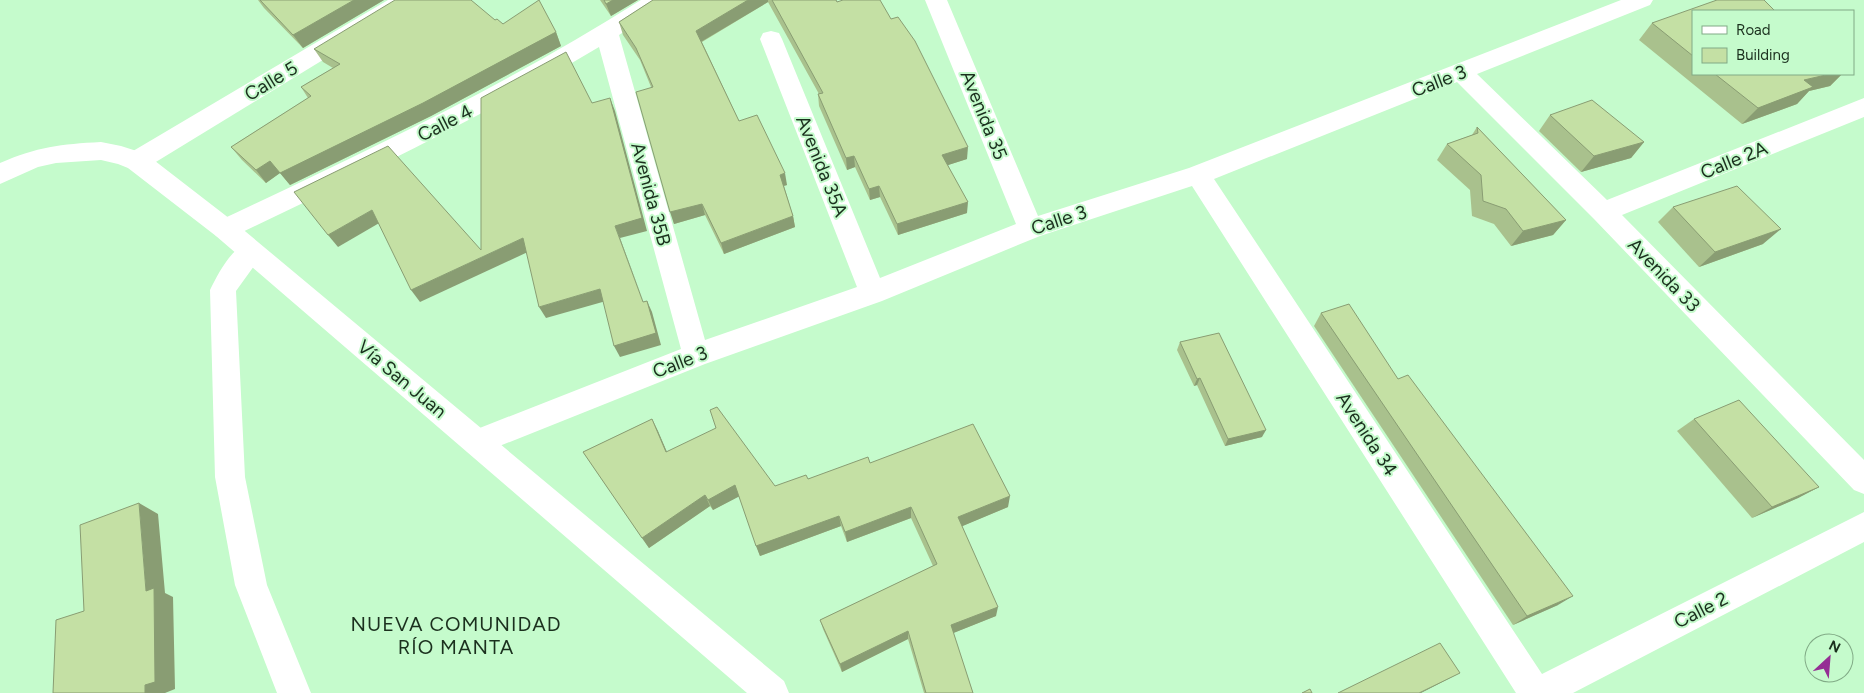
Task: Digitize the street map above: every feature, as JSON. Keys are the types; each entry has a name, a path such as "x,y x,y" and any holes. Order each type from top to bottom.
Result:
{"street":[{"name":"Calle 5","path":"136,161 405,0"},
{"name":"Calle 4","path":"225,230 457,118 607,33 656,0"},
{"name":"Avenida 35","path":"936,0 1031,229"},
{"name":"Calle 3","path":"477,442 696,355 873,293 1031,229 1198,175 1642,0"},
{"name":"Avenida 35B","path":"607,33 696,355"},
{"name":"Avenida 35A","path":"771,39 873,293"},
{"name":"Avenida 33","path":"1462,72 1603,212 1864,480"},
{"name":"Calle 2A","path":"1603,212 1864,107"},
{"name":"Vía San Juan","path":"0,174 34,160 78,152 101,151 136,161 225,230 772,693"},
{"name":"Avenida 34","path":"1198,175 1535,693"},
{"path":"251,252 233,273 223,290 230,477 251,586 294,693"},
{"name":"Calle 2","path":"1539,693 1864,526"}],"building":[{"path":"260,0 354,0 293,35"},
{"path":"395,0 471,0 495,20 497,19 503,24 539,0 556,32 423,103 280,173 270,161 256,170 231,147 311,96 301,87 340,64 314,49"},
{"path":"604,0 613,0 606,4"},
{"path":"653,0 748,0 696,31 739,121 757,115 785,173 780,175 793,216 721,243 702,204 670,212 636,92 653,87 636,48 619,22"},
{"path":"772,0 836,0 837,2 843,0 880,0 891,19 898,17 915,41 968,147 942,155 968,202 897,224 879,186 869,189 854,156 846,158 818,94 823,93"},
{"path":"1717,0 1764,0 1774,10 1692,10 1692,55 1652,23"},
{"path":"566,52 592,103 610,98 642,218 615,226 643,302 647,301 656,333 614,346 600,289 539,307 523,238 411,290 372,210 328,235 294,192 388,146 481,250 481,98"},
{"path":"1716,75 1826,75 1804,80 1813,87 1758,108"},
{"path":"1592,100 1644,142 1594,156 1550,115"},
{"path":"1477,127 1566,220 1523,231 1506,209 1483,201 1481,175 1447,144 1478,133"},
{"path":"1737,186 1781,229 1715,252 1673,207"},
{"path":"1349,304 1398,379 1408,375 1573,596 1527,616 1321,313"},
{"path":"1219,333 1266,430 1228,439 1200,378 1197,379 1180,342"},
{"path":"1739,400 1819,487 1772,507 1694,419"},
{"path":"717,407 775,486 806,475 808,479 868,457 870,463 973,424 1010,496 958,517 998,607 951,625 973,693 926,693 908,631 840,664 820,620 937,564 911,507 845,532 839,516 756,546 735,485 708,500 705,495 642,538 583,452 652,419 666,452 716,428 710,410"},
{"path":"139,503 146,591 154,588 155,682 145,685 145,693 53,693 56,620 84,611 80,525"},
{"path":"1440,643 1460,673 1419,693 1338,693"},
{"path":"1310,689 1312,693 1302,693"}],"district":[{"name":"NUEVA COMUNIDAD RÍO MANTA","path":"456,636"}]}
